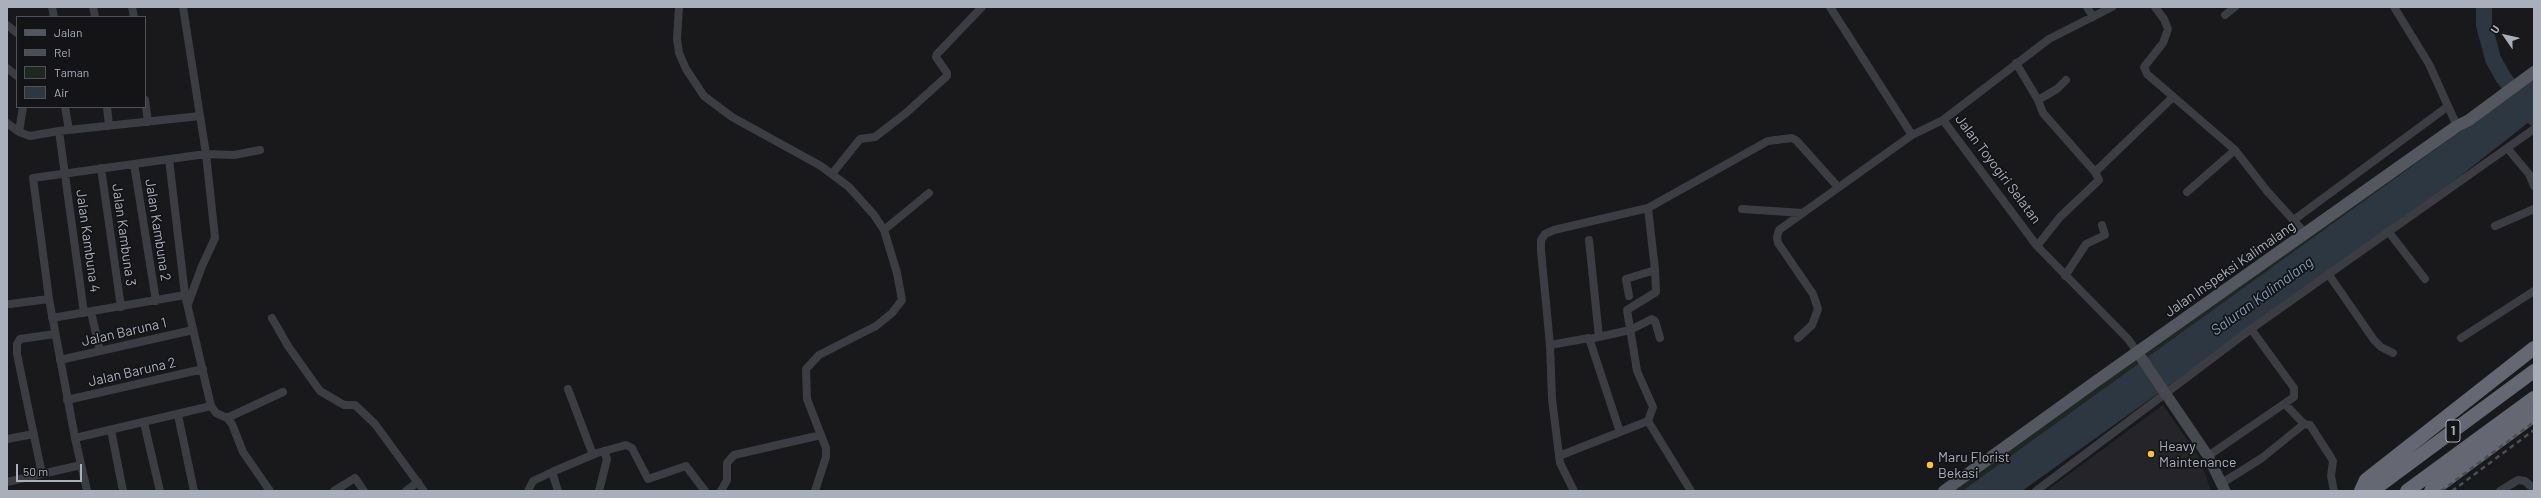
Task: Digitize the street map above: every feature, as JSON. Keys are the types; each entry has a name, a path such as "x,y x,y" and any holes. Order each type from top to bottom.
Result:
{"highway":[{"path":"2361,491 2366,480 2534,348"},
{"name":"1","path":"2372,491 2534,371"},
{"name":"1","path":"2387,491 2534,381"},
{"name":"1","path":"2407,491 2534,398"},
{"path":"2431,491 2534,415"}],"main road":[{"name":"Jalan Inspeksi Kalimalang","path":"1944,491 2128,360 2141,357 2148,345 2457,126 2469,120 2534,72"}],"street":[{"path":"183,7 206,154 215,238 187,305"},
{"path":"680,7 677,39 679,52 686,69 704,96 732,117 832,174 857,194 884,230 900,287 902,300 882,322 829,349 808,365 804,373 807,400 821,435 826,457 815,491"},
{"path":"832,174 860,139 863,137 875,137 947,76 947,73 936,56 982,7"},
{"path":"1830,7 1912,135"},
{"path":"2088,7 2093,16"},
{"path":"1942,120 2050,39 2112,7"},
{"path":"2155,7 2164,19 2168,29 2163,43 2144,67 2147,74 2235,150 2267,191 2295,219 2306,234"},
{"path":"2225,15 2235,7"},
{"path":"2394,7 2429,64 2447,107 2457,126"},
{"path":"7,26 16,32"},
{"path":"2016,63 2045,115 2095,172 2098,182 2060,217 2037,246"},
{"path":"7,68 16,75"},
{"path":"2038,100 2057,90 2066,80"},
{"path":"2095,172 2173,97"},
{"path":"146,107 148,122"},
{"path":"2295,219 2447,107"},
{"path":"19,132 23,108"},
{"path":"65,108 69,130"},
{"path":"107,108 109,126"},
{"path":"7,123 19,132 30,136 59,131 200,116"},
{"name":"Jalan Toyogiri Selatan","path":"1798,338 1812,325 1818,309 1813,294 1777,237 1779,230 1912,135 1942,120 2037,246 2128,339 2208,456 2223,487"},
{"path":"2036,491 2167,394 2251,329 2329,275 2388,231 2508,149 2534,129"},
{"name":"Jalan Kambuna 4","path":"59,131 88,313 100,351"},
{"path":"1574,491 1560,464 1552,399 1550,345 1541,251 1541,240 1544,234 1554,230 1648,208 1765,142 1792,138 1838,187"},
{"path":"2508,149 2529,174 2534,186"},
{"path":"87,491 67,400 52,318 33,178 65,172 206,154 234,155 260,150"},
{"path":"2187,192 2235,150"},
{"path":"169,159 185,296 211,406 217,414 227,418 243,452 270,491"},
{"name":"Jalan Kambuna 2","path":"134,164 156,301"},
{"name":"Jalan Kambuna 3","path":"101,168 121,307"},
{"path":"884,230 929,192"},
{"path":"1559,456 1648,421 1653,407 1637,371 1627,308 1656,292 1648,208"},
{"path":"1742,209 1803,213"},
{"path":"2495,226 2534,209"},
{"path":"2065,276 2086,244 2105,235 2102,226"},
{"path":"2388,231 2425,279"},
{"path":"1589,240 1599,337"},
{"path":"1629,296 1626,279 1655,270"},
{"path":"2329,275 2374,340 2381,347 2393,353"},
{"path":"2461,338 2534,291"},
{"path":"52,318 185,296"},
{"path":"10,304 49,299"},
{"path":"272,318 288,346 320,391 344,405 355,405 374,424 424,491"},
{"path":"1550,345 1630,330 1652,319 1655,321 1660,338"},
{"path":"2208,456 2294,397 2294,388 2251,329"},
{"name":"Jalan Baruna 1","path":"60,360 193,330"},
{"path":"42,474 17,354 17,344 20,339 55,334"},
{"path":"1589,338 1620,432"},
{"name":"Jalan Baruna 2","path":"67,400 203,369"},
{"path":"568,389 593,455"},
{"path":"227,418 283,392"},
{"path":"2285,404 2304,424 2310,425 2333,461 2331,476 2334,491"},
{"path":"75,438 178,415 211,406"},
{"path":"178,415 194,491"},
{"path":"1648,421 1691,491"},
{"path":"144,423 160,491"},
{"path":"2223,487 2304,424"},
{"path":"111,430 123,491"},
{"path":"7,439 34,434"},
{"path":"721,491 727,480 727,463 734,455 821,435"},
{"path":"528,491 533,481 552,472 593,455 626,445 630,446 648,479 686,466 705,491"},
{"path":"599,491 607,459 604,451"},
{"path":"7,482 81,465"},
{"path":"552,472 558,491"},
{"path":"334,491 355,478 364,491"},
{"path":"2500,491 2518,480 2525,481 2534,489"},
{"path":"406,491 418,482"}],"shaded area":[{"name":"Heavy Maintenance","path":"2163,405 2199,457 2211,491 2046,491"}],"green space":[{"path":"2534,78 1962,491 1944,491 2143,355"}],"water":[{"name":"Saluran Kalimalang","path":"2534,78 2534,118 2454,181 2022,491 1962,491"}],"waterway":[{"path":"2484,7 2484,25 2493,59 2503,77 2534,118"}],"railway":[{"path":"2441,491 2534,422"},
{"path":"2452,491 2534,430"}],"place":[{"name":"Heavy Maintenance","path":"2151,454"},
{"name":"Maru Florist Bekasi","path":"1930,465"}]}
